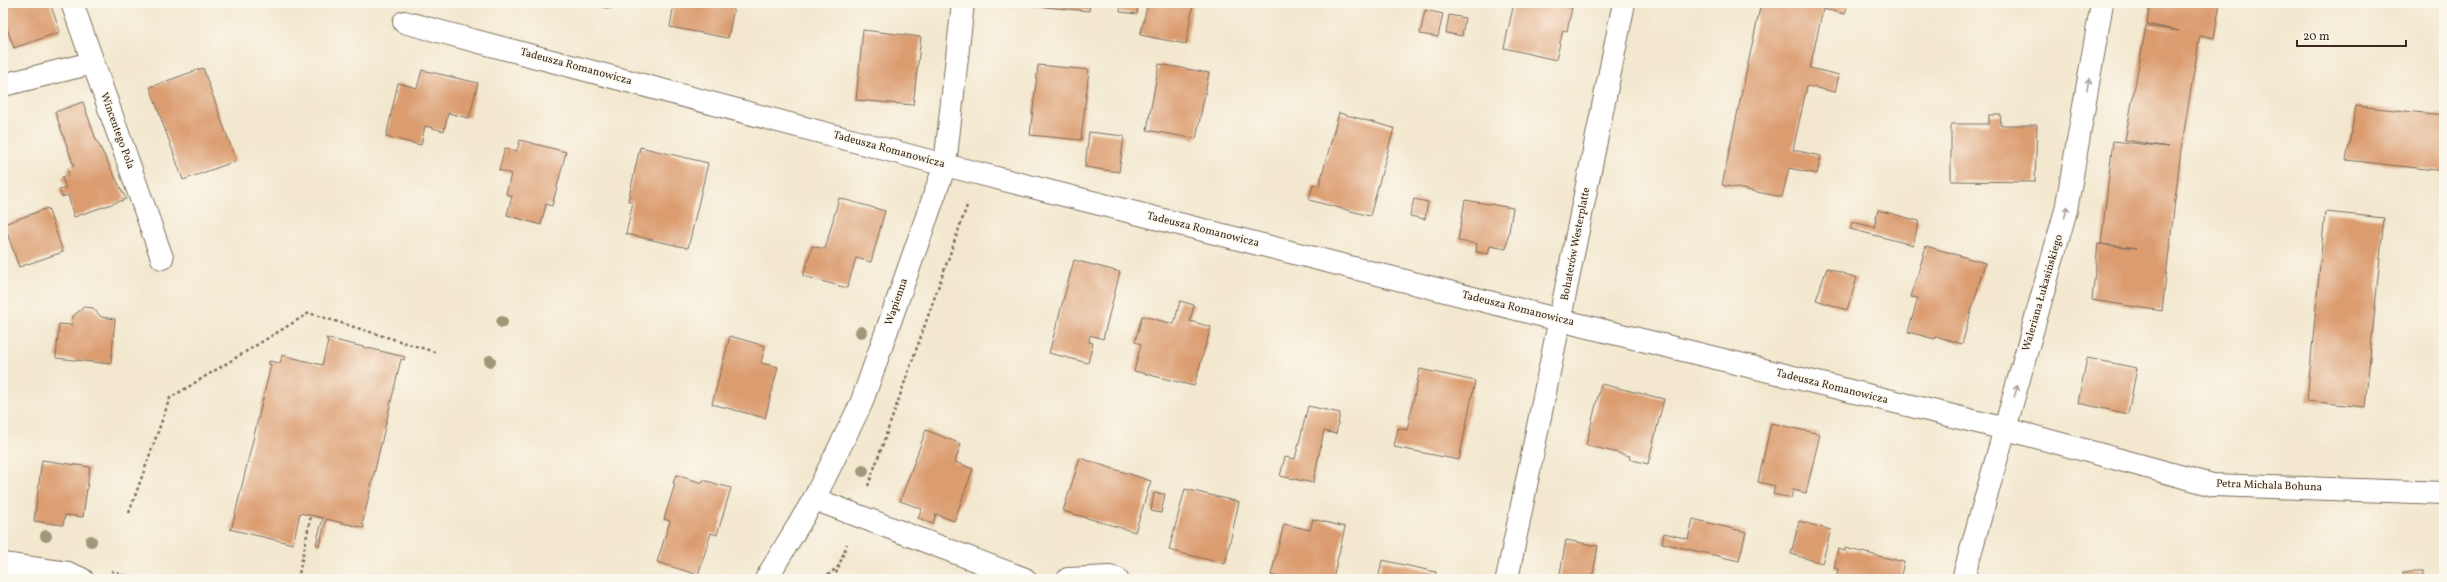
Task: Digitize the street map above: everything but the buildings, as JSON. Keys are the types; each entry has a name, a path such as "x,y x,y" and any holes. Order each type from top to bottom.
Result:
{"street":[{"name":"Wincentego Pola","path":"72,3 162,258"},
{"name":"Wapienna","path":"766,579 814,499 861,404 945,165 963,3"},
{"name":"Bohaterów Westerplatte","path":"1506,579 1624,3"},
{"name":"Waleriana Łukasińskiego","path":"1963,579 2066,210 2102,3"},
{"name":"Tadeusza Romanowicza","path":"404,22 945,165 1560,320 2006,429"},
{"path":"3,85 92,63"},
{"name":"Petra Michala Bohuna","path":"2006,429 2213,485 2444,493"},
{"path":"814,499 1025,579"},
{"path":"3,564 68,573 82,579"},
{"path":"1068,579 1110,577 1117,579"}],"path":[{"path":"866,491 977,173"},
{"path":"129,513 170,398 309,313 438,353"},
{"path":"298,579 311,515"},
{"path":"823,579 839,566 834,579"}]}
